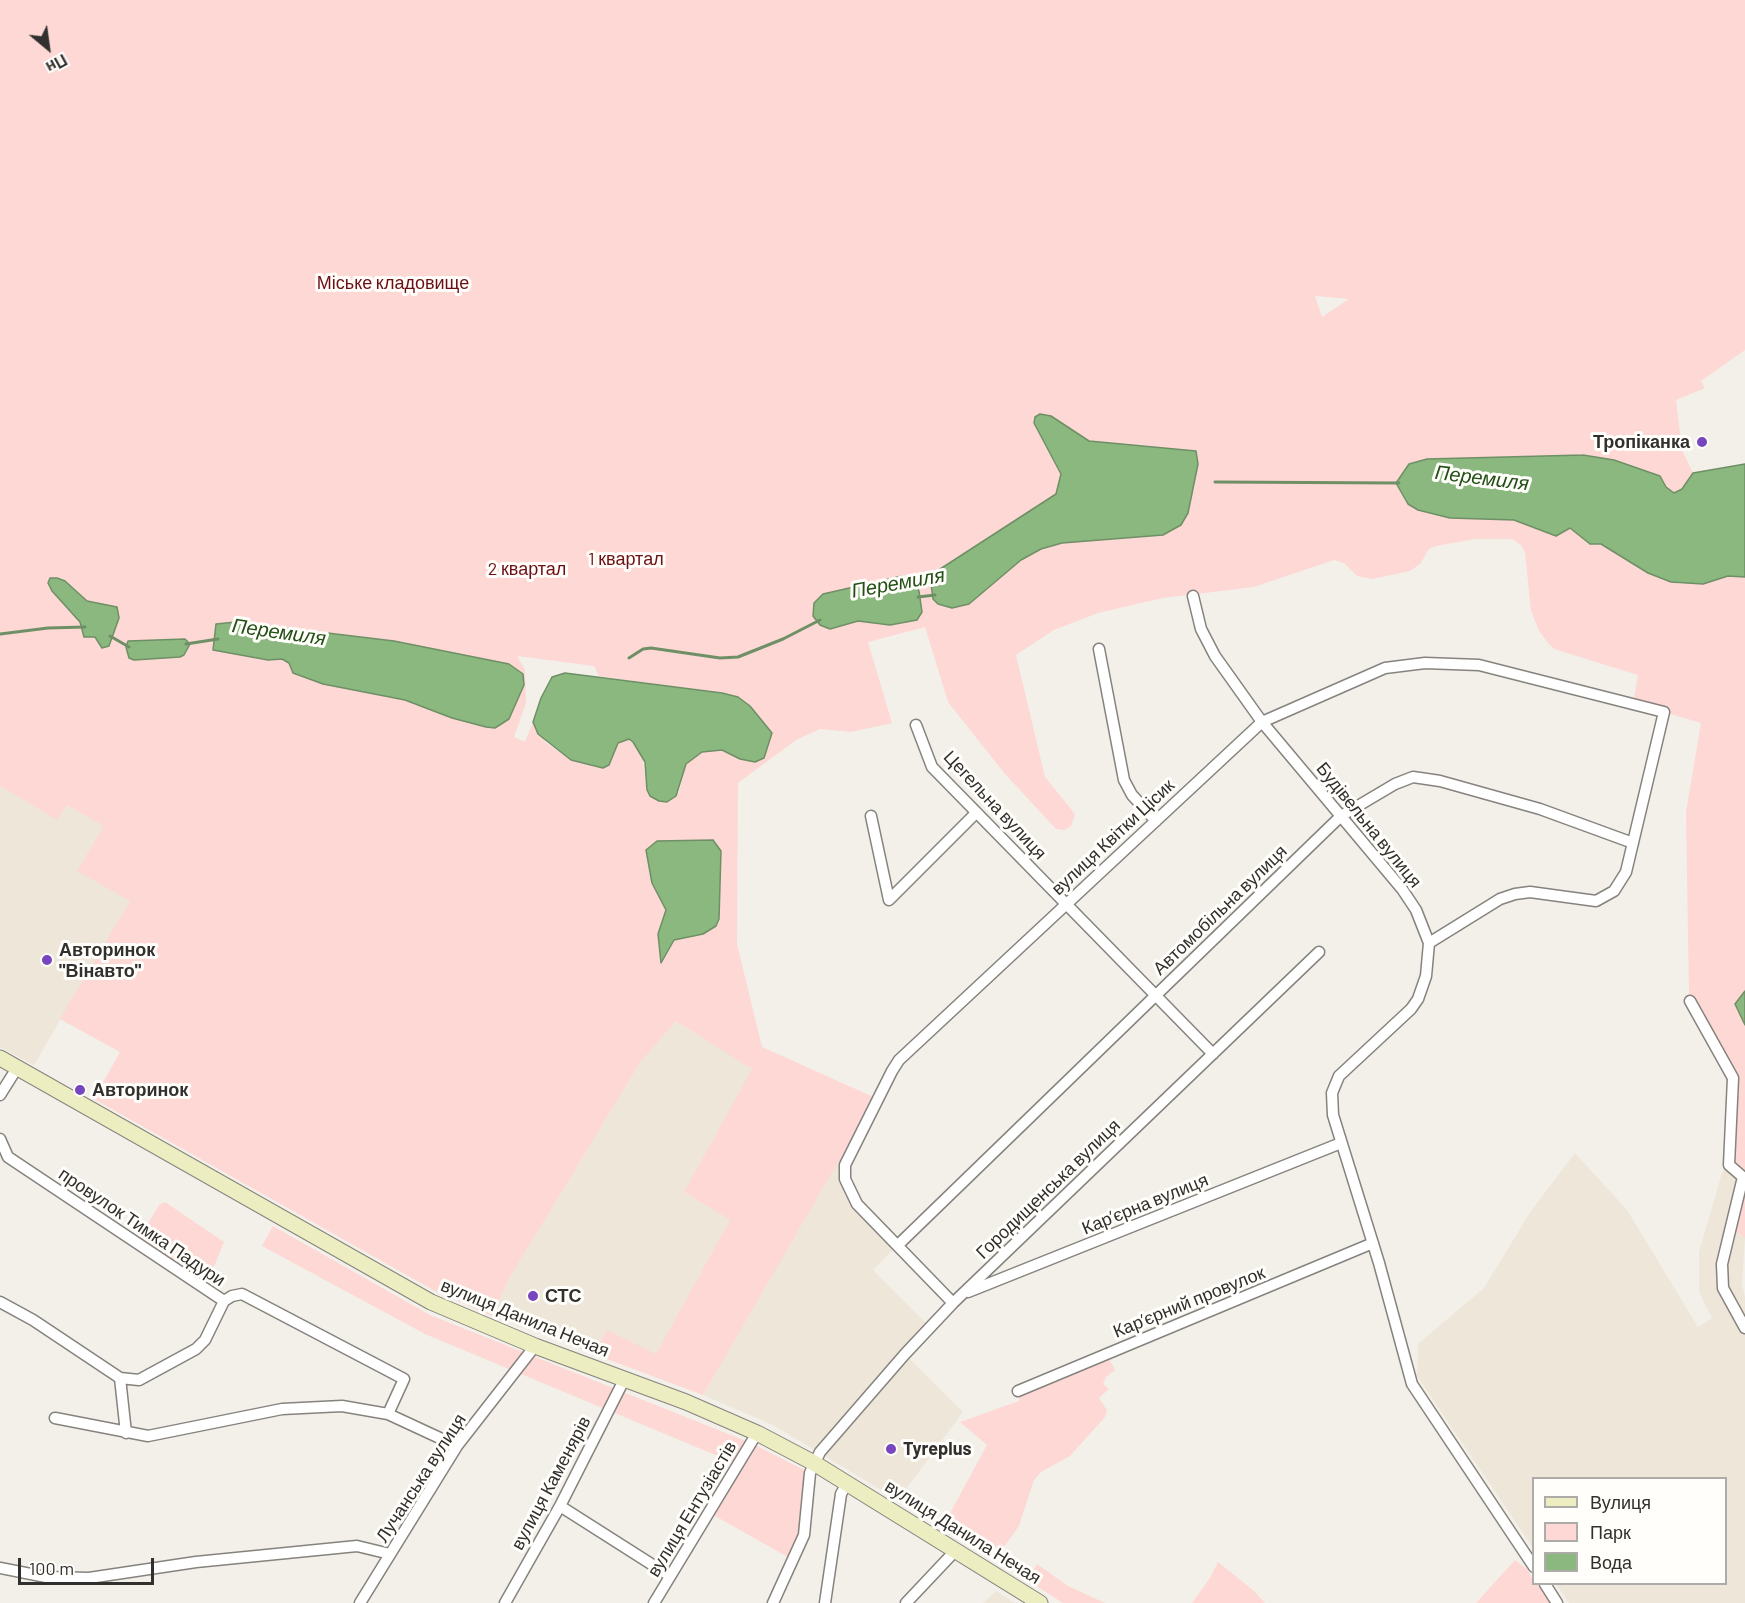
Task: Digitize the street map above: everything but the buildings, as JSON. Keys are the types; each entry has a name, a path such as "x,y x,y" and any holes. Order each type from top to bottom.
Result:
{"main road":[{"name":"вулиця Данила Нечая","path":"0,1058 431,1302 535,1346 625,1378 758,1433 814,1462 1040,1603"}],"street":[{"name":"Будівельна вулиця","path":"1193,596 1198,621 1210,647 1262,722 1402,889 1416,910 1429,943 1426,976 1412,1009 1345,1068 1335,1084 1332,1102 1341,1143 1373,1244 1412,1384 1532,1565"},
{"path":"1099,649 1124,780 1132,795 1156,821"},
{"name":"вулиця Квітки Цісик","path":"953,1303 853,1198 845,1179 845,1165 873,1108 899,1060 1262,722 1385,668 1425,663 1479,665 1664,712 1633,843"},
{"name":"Цегельна вулиця","path":"916,725 932,767 1214,1054"},
{"name":"Автомобільна вулиця","path":"898,1245 1341,816 1395,784 1420,777 1540,808 1633,843"},
{"path":"871,816 889,900 976,813"},
{"path":"1429,943 1500,899 1515,894 1530,892 1596,901 1604,898 1614,891 1626,872 1633,843"},
{"name":"Городищенська вулиця","path":"814,1462 905,1354 953,1303 1319,952"},
{"path":"1690,1001 1733,1078 1729,1165 1743,1177 1722,1264 1723,1288 1745,1328"},
{"path":"2,1089 17,1068"},
{"name":"провулок Тимка Падури","path":"0,1139 8,1157 224,1301 242,1294 404,1379 388,1414"},
{"name":"Карʼєрна вулиця","path":"962,1295 1341,1143"},
{"name":"Карʼєрний провулок","path":"1018,1391 1373,1244"},
{"path":"0,1302 33,1320 120,1378 132,1380 146,1378 196,1350 205,1340 224,1301"},
{"name":"Лучанська вулиця","path":"360,1603 457,1446 535,1346"},
{"path":"120,1378 126,1433"},
{"name":"вулиця Каменярів","path":"505,1603 560,1506 625,1378"},
{"path":"55,1418 148,1436 175,1433 282,1409 312,1406 354,1407 388,1414 457,1446"},
{"name":"вулиця Ентузіастів","path":"654,1603 758,1433"},
{"path":"773,1603 804,1536 810,1473 814,1462"},
{"path":"825,1603 841,1494 848,1483"},
{"path":"560,1506 670,1576"},
{"path":"0,1568 45,1577 89,1578 196,1562 357,1546 390,1554"},
{"path":"906,1603 956,1550"},
{"path":"1546,1585 1557,1603"}],"shaded area":[{"name":"Авторинок \"Вінавто\"","path":"0,786 57,819 67,805 105,826 130,901 34,1065 0,1047"},
{"path":"676,1021 753,1069 684,1192 730,1220 656,1355 607,1330 593,1354 492,1316 510,1277 640,1063"},
{"path":"1575,1153 1627,1210 1698,1327 1712,1318 1699,1292 1699,1252 1722,1173 1729,1165 1740,1172 1731,1228 1745,1238 1742,1284 1745,1297 1745,1603 1569,1603 1557,1585 1727,1585 1727,1477 1532,1477 1532,1547 1417,1376 1418,1344 1484,1288 1531,1211"},
{"path":"838,1161 845,1165 847,1186 898,1245 873,1270 930,1327 905,1354 963,1412 898,1500 773,1425 703,1395"},
{"path":"996,1591 1015,1603 983,1603"}],"green space":[{"path":"0,0 1745,0 1745,350 1701,381 1705,388 1676,400 1682,450 1693,473 1686,484 1674,493 1666,487 1659,476 1614,460 1583,455 1416,461 1450,518 1514,520 1552,535 1570,528 1594,545 1601,544 1648,573 1680,584 1728,576 1745,577 1745,991 1735,1004 1745,1025 1745,1238 1731,1228 1743,1177 1729,1165 1734,1086 1690,1001 1689,993 1686,812 1701,723 1633,703 1638,675 1554,649 1539,631 1531,611 1525,552 1521,545 1512,539 1475,539 1436,546 1429,549 1420,564 1410,571 1372,579 1357,576 1344,563 1334,560 1254,587 1163,598 1098,613 1054,630 1016,655 1045,777 1075,814 1071,826 1064,830 1056,829 1005,774 948,702 925,627 868,642 892,723 851,732 820,729 796,740 738,783 737,944 762,1047 878,1099 845,1165 838,1162 703,1395 593,1354 607,1330 656,1354 730,1220 684,1192 752,1069 676,1021 640,1063 510,1277 492,1316 435,1291 94,1099 120,1052 60,1019 130,901 77,871 104,826 67,805 57,820 0,786","holes":["1315,296 1349,299 1322,317","1051,416 1089,441 1196,451 1198,464 1193,482 1163,535 1062,543 1041,549 1021,560 969,604 932,590 933,579 944,565 1056,494 1061,474 1034,423","65,581 87,601 117,607 119,618 109,646 99,645 95,637 82,633 80,622 49,585","517,656 594,666 599,676 738,697 772,732 764,758 740,759 722,750 702,752 686,764 679,793 647,790 642,755 629,739 623,740 614,747 609,765 603,768 571,760 546,743 533,722 525,742 514,737 526,703 525,670","720,847 719,919 716,926 703,934 674,940 661,962 658,934 666,910 652,883"]},
{"path":"165,1202 224,1242 205,1289 137,1242 159,1205"},
{"path":"273,1226 430,1315 751,1443 810,1473 806,1527 793,1560 708,1512 737,1464 425,1334 262,1246"},
{"path":"1108,1357 1115,1370 1106,1377 1103,1384 1109,1389 1099,1398 1107,1410 1105,1417 1070,1456 1041,1472 1034,1480 1019,1526 1001,1551 949,1515 987,1445 960,1422 1019,1401 1020,1394"},
{"path":"1515,1560 1528,1570 1532,1585 1538,1585 1550,1603 1476,1603"},
{"path":"1218,1562 1254,1591 1265,1603 1192,1603 1210,1578"},
{"path":"1037,1564 1068,1586 1105,1603 1063,1603 1027,1580"}],"water":[{"path":"1040,414 1051,416 1089,441 1196,451 1198,464 1188,513 1181,525 1163,535 1062,543 1041,549 1021,560 969,604 952,608 938,604 933,599 931,584 937,571 1056,494 1061,474 1034,423 1035,417"},
{"path":"1583,455 1614,460 1660,476 1666,487 1674,493 1682,489 1693,473 1745,464 1745,577 1728,576 1703,584 1671,582 1648,573 1601,544 1590,544 1570,528 1556,536 1514,520 1450,518 1418,510 1408,504 1396,483 1409,464 1427,459"},
{"path":"902,576 914,582 919,591 922,612 917,620 890,625 858,621 830,629 820,625 813,616 814,603 823,594"},
{"path":"50,578 65,581 87,601 117,607 119,618 109,646 102,648 95,637 84,637 80,622 52,591 48,583"},
{"path":"236,622 394,641 509,664 523,674 524,685 509,719 495,728 486,727 452,718 405,700 323,684 293,673 289,663 282,659 268,660 213,650 216,624"},
{"path":"185,639 190,644 184,655 180,657 134,660 129,658 126,647 128,641"},
{"path":"565,673 738,697 750,706 772,733 764,758 755,762 740,759 722,750 702,752 686,764 676,796 667,802 659,801 650,796 647,790 645,762 629,739 618,743 609,765 603,768 571,760 538,734 533,722 541,698 552,677"},
{"path":"713,840 721,851 719,919 716,926 703,934 674,940 661,963 658,934 666,910 652,883 646,850 657,841"},
{"path":"1745,991 1745,1025 1735,1004"}],"waterway":[{"name":"Перемиля","path":"1215,482 1399,483"},
{"name":"Перемиля","path":"918,597 935,595"},
{"name":"Перемиля","path":"629,658 643,649 651,648 720,658 738,657 783,639 820,620"},
{"name":"Перемиля","path":"0,634 48,628 85,627"},
{"name":"Перемиля","path":"110,636 129,647"},
{"name":"Перемиля","path":"186,644 218,639"}],"place":[{"name":"Тропіканка","path":"1702,442"},
{"name":"Авторинок \"Вінавто\"","path":"47,960"},
{"name":"Авторинок","path":"80,1090"},
{"name":"СТС","path":"533,1296"},
{"name":"Tyreplus","path":"891,1449"}],"park label":[{"name":"Міське кладовище","path":"393,283"},
{"name":"1 квартал","path":"626,559"},
{"name":"2 квартал","path":"527,569"}]}
